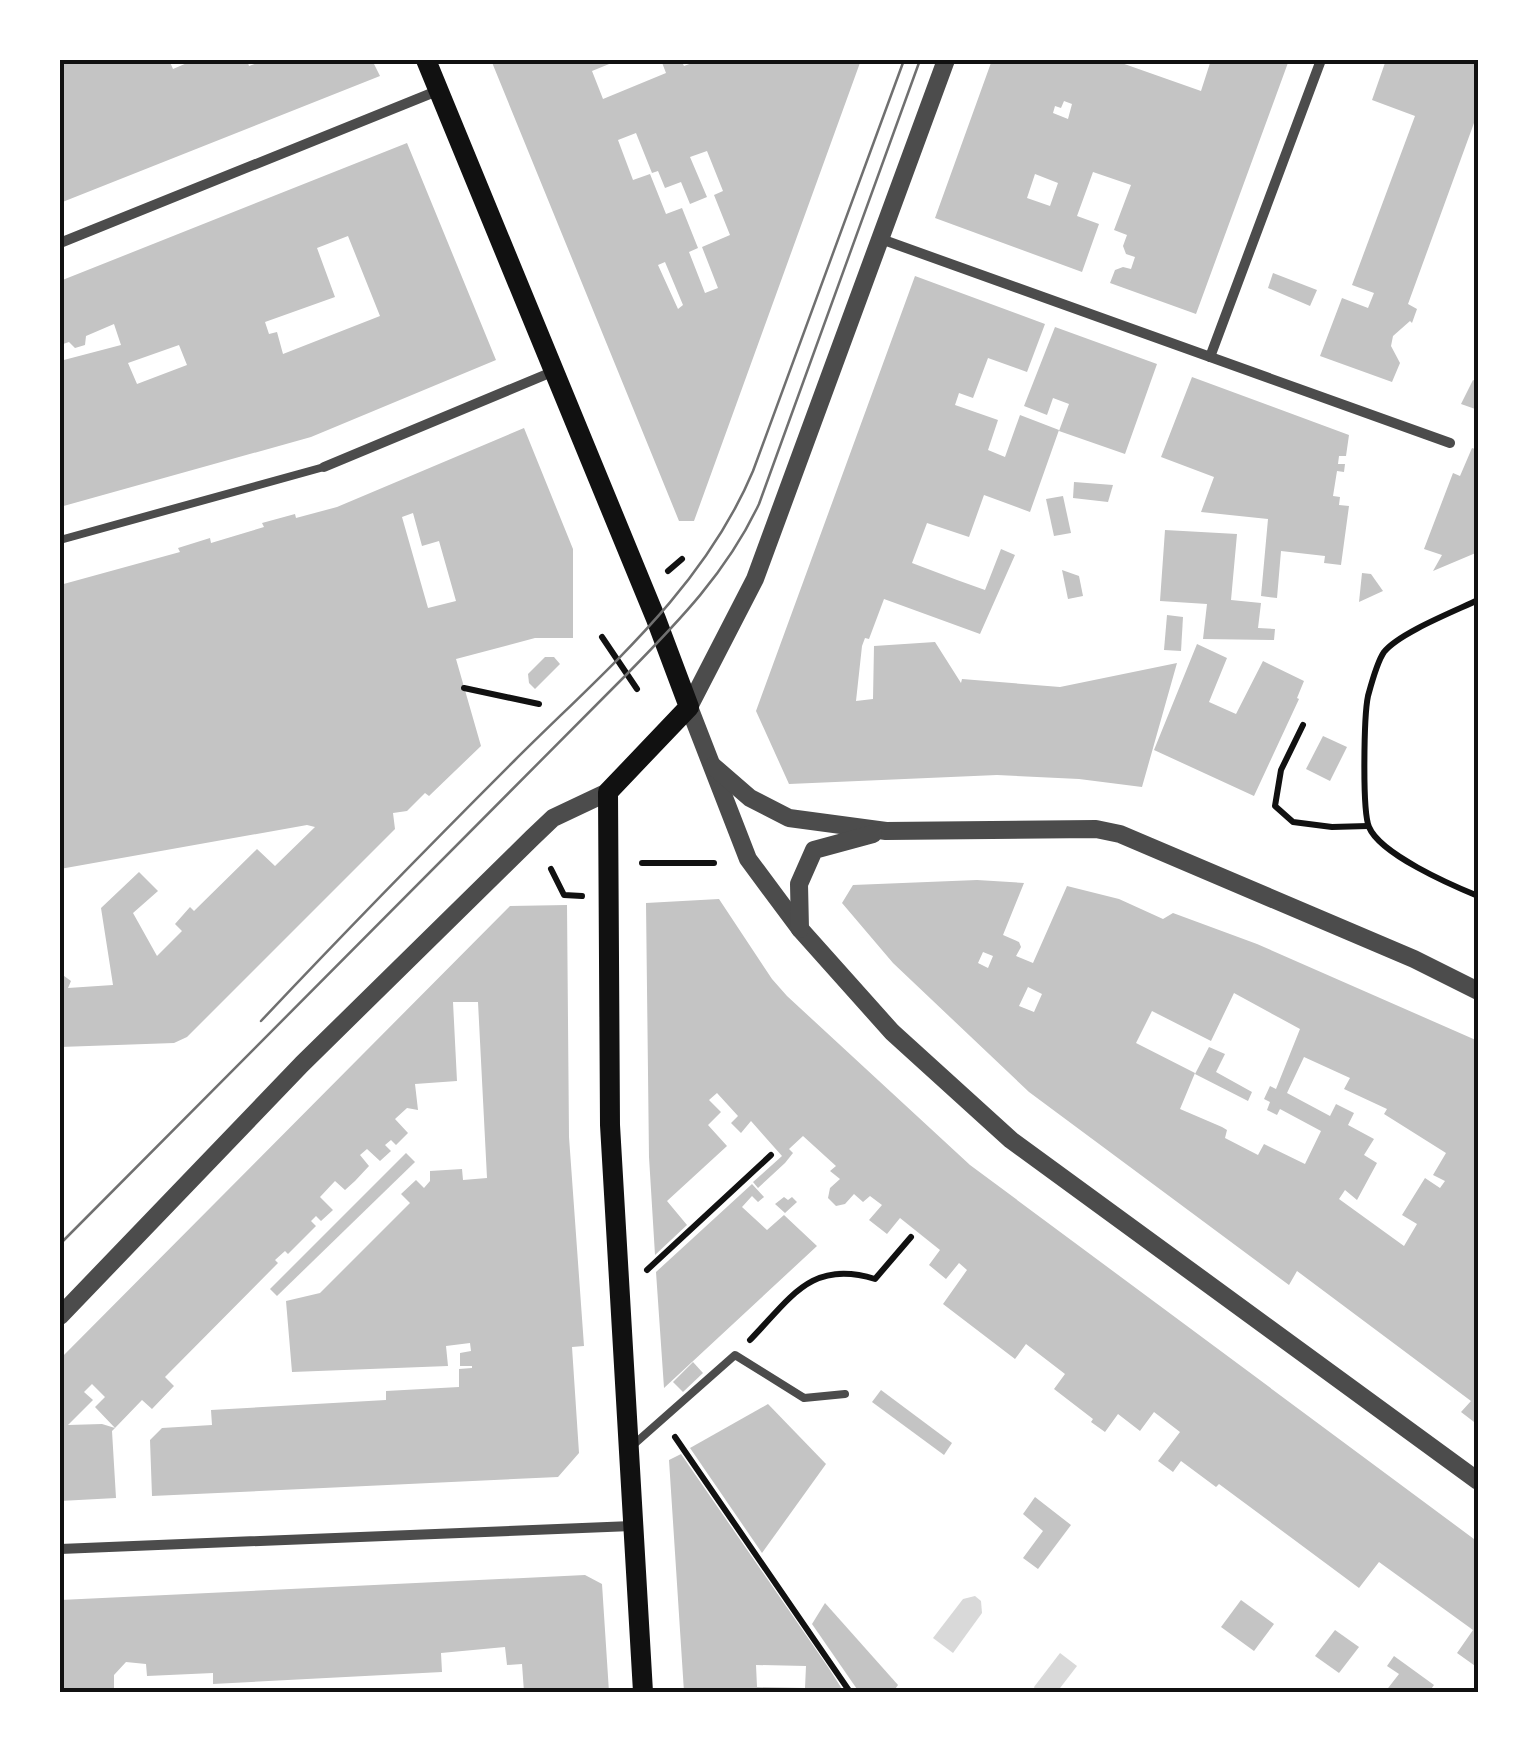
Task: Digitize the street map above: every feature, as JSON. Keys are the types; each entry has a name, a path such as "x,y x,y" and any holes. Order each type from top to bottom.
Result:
{"main road":[{"path":"426,60 656,619 688,707 608,792 610,1125 643,1692"}],"street":[{"path":"1210,357 1321,60"},
{"path":"945,62 755,579 688,707 748,859 800,929 892,1032 1011,1140 1478,1481"},
{"path":"60,243 437,92"},
{"path":"881,239 1450,443"},
{"path":"324,467 552,372"},
{"path":"713,766 750,798 789,818 886,830 1096,829 1120,834 1414,959 1478,991"},
{"path":"60,1316 302,1064 532,838 553,818 608,792"},
{"path":"800,929 799,884 814,850 886,830"},
{"path":"60,1549 632,1526"}],"lane":[{"path":"60,540 324,467"},
{"path":"629,1449 735,1355 804,1398 844,1394"}],"path":[{"path":"1478,600 1421,627 1384,652 1368,697 1368,826 1407,862 1478,896"},
{"path":"602,637 637,690"},
{"path":"464,688 538,704"},
{"path":"1303,725 1281,770 1275,806 1293,822 1332,828 1368,826"},
{"path":"642,862 714,863"},
{"path":"551,870 564,895 583,896"},
{"path":"679,1240 770,1155"},
{"path":"735,1355 799,1290 830,1272 852,1272 875,1279 911,1237"},
{"path":"663,1420 850,1692"}],"shaded area":[{"path":"975,1596 981,1601 982,1613 953,1653 933,1638 963,1599"},
{"path":"1060,1653 1077,1666 1057,1692 1036,1692 1034,1687"}],"building":[{"path":"60,60 169,60 173,69 194,60 247,60 249,66 256,60 372,60 380,76 60,203"},
{"path":"491,60 619,60 592,71 603,99 666,73 661,60 681,60 684,66 700,60 861,60 694,521 679,521","holes":["636,133 652,173 658,171 665,188 681,182 690,204 707,197 690,157 707,151 723,191 714,195 730,235 702,247 718,288 705,293 689,252 698,248 682,208 666,214 650,174 633,180 618,140","665,262 683,305 678,309 658,265"]},
{"path":"992,60 1113,60 1201,91 1211,60 1289,60 1196,314 1110,283 1115,270 1131,269 1135,257 1126,254 1123,246 1127,235 1114,230 1131,185 1093,172 1077,216 1099,224 1082,272 935,218","holes":["1064,101 1072,104 1068,119 1053,113 1055,106 1061,108","1035,174 1058,183 1050,206 1027,198"]},
{"path":"1386,60 1478,60 1478,112 1408,304 1417,309 1412,323 1393,336 1391,346 1400,363 1392,382 1320,356 1342,298 1368,308 1374,293 1352,285 1415,116 1372,100"},
{"path":"407,143 496,360 311,437 60,507 60,361 121,345 114,324 86,336 85,345 60,345 60,281","holes":["348,236 380,316 283,354 277,332 269,334 265,322 335,297 317,248","179,345 187,365 137,384 128,363"]},
{"path":"1273,273 1317,290 1310,306 1268,288"},
{"path":"915,276 1045,324 1027,372 988,358 973,398 959,393 955,405 998,420 988,450 1005,457 1020,415 1059,430 1030,512 984,495 969,537 927,523 912,563 957,580 985,590 1001,549 1015,555 980,634 884,599 869,639 865,638 862,646 856,701 873,699 874,646 935,642 961,683 962,679 1060,687 1177,663 1142,787 997,775 789,784 756,711"},
{"path":"1055,327 1157,364 1125,454 1059,431 1069,404 1053,398 1047,415 1024,406"},
{"path":"1192,377 1349,435 1346,456 1339,456 1338,464 1345,464 1344,472 1337,471 1333,496 1340,497 1339,505 1349,506 1341,565 1324,563 1325,556 1281,551 1277,598 1261,596 1268,519 1201,512 1214,477 1161,457"},
{"path":"1473,380 1478,382 1478,410 1461,404"},
{"path":"524,428 573,549 573,638 535,638 456,659 481,746 429,796 425,793 407,811 393,813 395,829 187,1037 174,1043 60,1047 60,973 71,981 68,988 113,985 101,908 139,872 158,891 133,913 157,956 182,931 175,924 190,907 194,911 257,849 275,866 315,827 307,825 60,869 60,585 180,552 178,548 210,538 211,543 264,527 262,523 337,507","holes":["413,513 422,546 439,541 456,601 428,608 402,517"]},
{"path":"1472,448 1478,450 1478,552 1433,571 1442,555 1424,549 1453,473 1460,476"},
{"path":"1074,482 1113,485 1108,502 1073,498"},
{"path":"1063,496 1071,533 1054,536 1046,499"},
{"path":"1165,530 1237,534 1231,600 1261,603 1258,628 1275,629 1274,640 1203,639 1207,604 1160,601"},
{"path":"1062,570 1079,576 1083,596 1068,599"},
{"path":"1362,573 1371,574 1383,591 1359,602"},
{"path":"1167,615 1183,617 1181,651 1164,650"},
{"path":"1197,644 1227,658 1209,702 1236,714 1263,661 1304,681 1254,796 1154,750"},
{"path":"545,657 554,657 560,664 535,689 528,674"},
{"path":"1323,736 1347,747 1330,781 1306,769"},
{"path":"977,880 1024,883 1003,935 1019,942 1021,947 1016,956 1033,963 1067,886 1119,899 1163,919 1173,913 1257,944 1478,1041 1478,1425 1461,1412 1471,1401 1297,1271 1289,1285 1029,1092 893,963 842,903 853,885","holes":["983,952 993,956 988,968 978,963","1028,987 1042,994 1034,1012 1019,1006","1234,993 1300,1029 1276,1089 1270,1086 1264,1099 1270,1102 1267,1110 1277,1115 1280,1109 1321,1131 1305,1164 1264,1144 1258,1155 1225,1138 1227,1130 1222,1127 1180,1109 1195,1073 1136,1043 1152,1011 1211,1041","1304,1057 1350,1078 1344,1089 1387,1109 1384,1114 1446,1153 1433,1175 1445,1181 1440,1188 1425,1178 1402,1215 1417,1224 1404,1246 1339,1199 1345,1190 1357,1200 1377,1163 1364,1155 1374,1139 1348,1125 1354,1113 1336,1104 1330,1116 1287,1093"]},
{"path":"719,899 787,996 970,1165 1478,1542 1478,1668 1457,1653 1473,1630 1379,1562 1359,1588 1219,1484 1216,1487 1181,1461 1173,1472 1158,1461 1180,1432 1154,1412 1140,1431 1118,1414 1105,1432 1091,1422 1093,1419 1054,1389 1065,1374 1026,1344 1015,1359 943,1304 967,1270 959,1263 946,1279 929,1265 940,1250 900,1218 887,1234 869,1220 882,1205 870,1196 863,1202 854,1194 845,1204 836,1206 828,1198 830,1188 840,1179 830,1171 836,1166 803,1136 789,1149 793,1153 785,1163 758,1188 753,1182 782,1156 751,1121 741,1133 731,1123 738,1116 717,1093 709,1100 721,1112 708,1125 727,1146 667,1201 687,1225 655,1255 649,1157 646,903"},
{"path":"567,905 569,1137 584,1346 572,1347 579,1453 558,1477 152,1496 150,1440 162,1428 212,1425 211,1410 386,1400 386,1391 459,1387 459,1369 472,1368 460,1366 460,1353 471,1351 470,1343 446,1346 448,1366 292,1372 286,1301 320,1293 410,1203 401,1194 416,1180 424,1188 430,1181 430,1171 462,1169 463,1180 487,1178 478,1002 453,1002 457,1081 415,1084 418,1110 407,1108 395,1119 408,1133 396,1145 391,1140 385,1145 391,1151 380,1161 367,1149 360,1155 369,1166 355,1181 345,1190 335,1181 320,1197 333,1210 321,1221 316,1216 311,1221 316,1226 288,1254 285,1251 275,1260 278,1263 165,1377 174,1386 152,1409 142,1400 115,1428 112,1431 116,1498 60,1501 60,1359 510,906","holes":["92,1384 105,1397 95,1407 115,1428 102,1424 68,1425 93,1400 84,1392"]},
{"path":"1209,1047 1225,1054 1216,1072 1252,1092 1248,1101 1195,1074"},
{"path":"406,1153 415,1162 277,1296 270,1289"},
{"path":"752,1184 764,1197 758,1202 752,1196 742,1207 767,1230 784,1215 817,1246 664,1388 656,1272"},
{"path":"784,1197 797,1202 785,1213 775,1204"},
{"path":"693,1362 703,1373 683,1392 673,1382"},
{"path":"881,1390 952,1443 944,1455 872,1402"},
{"path":"768,1404 826,1464 762,1553 690,1448"},
{"path":"681,1454 844,1692 684,1692 669,1460","holes":["756,1665 806,1666 805,1688 757,1687"]},
{"path":"1035,1497 1071,1525 1038,1569 1023,1558 1043,1531 1023,1514"},
{"path":"585,1575 602,1584 609,1692 524,1692 522,1664 507,1665 505,1647 441,1653 442,1672 213,1684 213,1673 147,1676 146,1664 126,1662 114,1675 114,1692 60,1692 60,1600"},
{"path":"1241,1600 1274,1624 1254,1651 1221,1627"},
{"path":"825,1603 898,1685 893,1692 859,1692 812,1624"},
{"path":"1335,1630 1359,1647 1339,1673 1315,1656"},
{"path":"1394,1656 1434,1685 1429,1692 1385,1692 1399,1674 1387,1666"}],"tram line":[{"path":"261,1021 450,825 616,661 707,554 753,471 904,60"},
{"path":"60,1244 627,674 717,574 759,504 920,60"}]}
